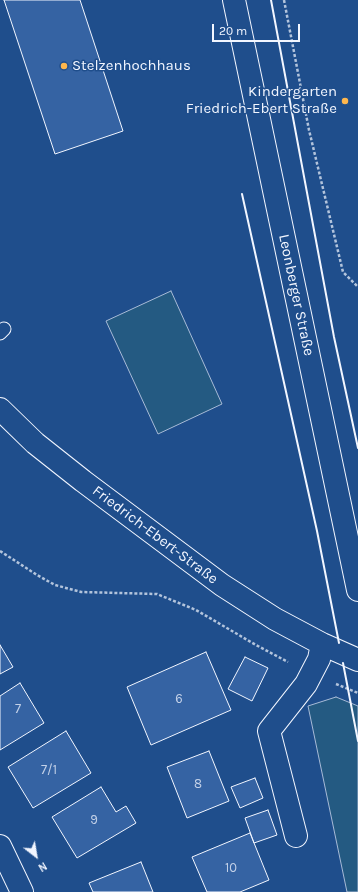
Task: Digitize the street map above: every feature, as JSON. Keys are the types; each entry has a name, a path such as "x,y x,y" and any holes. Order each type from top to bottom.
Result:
{"street":[{"name":"Leonberger Straße","path":"234,0 358,590"},
{"name":"Friedrich-Ebert-Straße","path":"0,409 36,443 83,481 222,585 275,619 322,644 358,660"},
{"path":"296,836 269,731 306,684 319,659 322,644"},
{"path":"0,846 22,892"}],"path":[{"path":"284,0 309,130 343,272 358,287"},
{"path":"0,551 55,585 81,592 157,594 196,610 256,645 312,674 358,693"}],"shaded area":[{"path":"171,291 222,404 158,434 106,321"},
{"path":"336,697 358,706 358,892 347,892 308,706"}],"building":[{"name":"Stelzenhochhaus","path":"4,0 80,0 123,131 55,154"},
{"path":"0,645 13,667 0,674"},
{"path":"206,652 231,710 151,745 127,687"},
{"path":"245,657 268,668 252,701 228,689"},
{"path":"20,683 44,723 0,750 0,696"},
{"path":"66,731 91,773 33,808 8,767"},
{"path":"209,751 229,801 187,818 167,767"},
{"path":"255,778 263,798 240,808 231,787"},
{"path":"101,787 116,812 126,806 136,823 77,858 52,817"},
{"path":"268,810 277,835 254,843 245,818"},
{"path":"250,833 269,880 240,892 207,892 192,857"},
{"path":"141,862 153,892 93,892 89,883"}],"wall":[{"path":"271,0 334,337 358,448"},
{"path":"242,194 317,531 339,643"},
{"path":"343,663 358,741"}],"place":[{"name":"Stelzenhochhaus","path":"64,66"},
{"name":"Kindergarten Friedrich-Ebert Straße","path":"345,101"}]}
